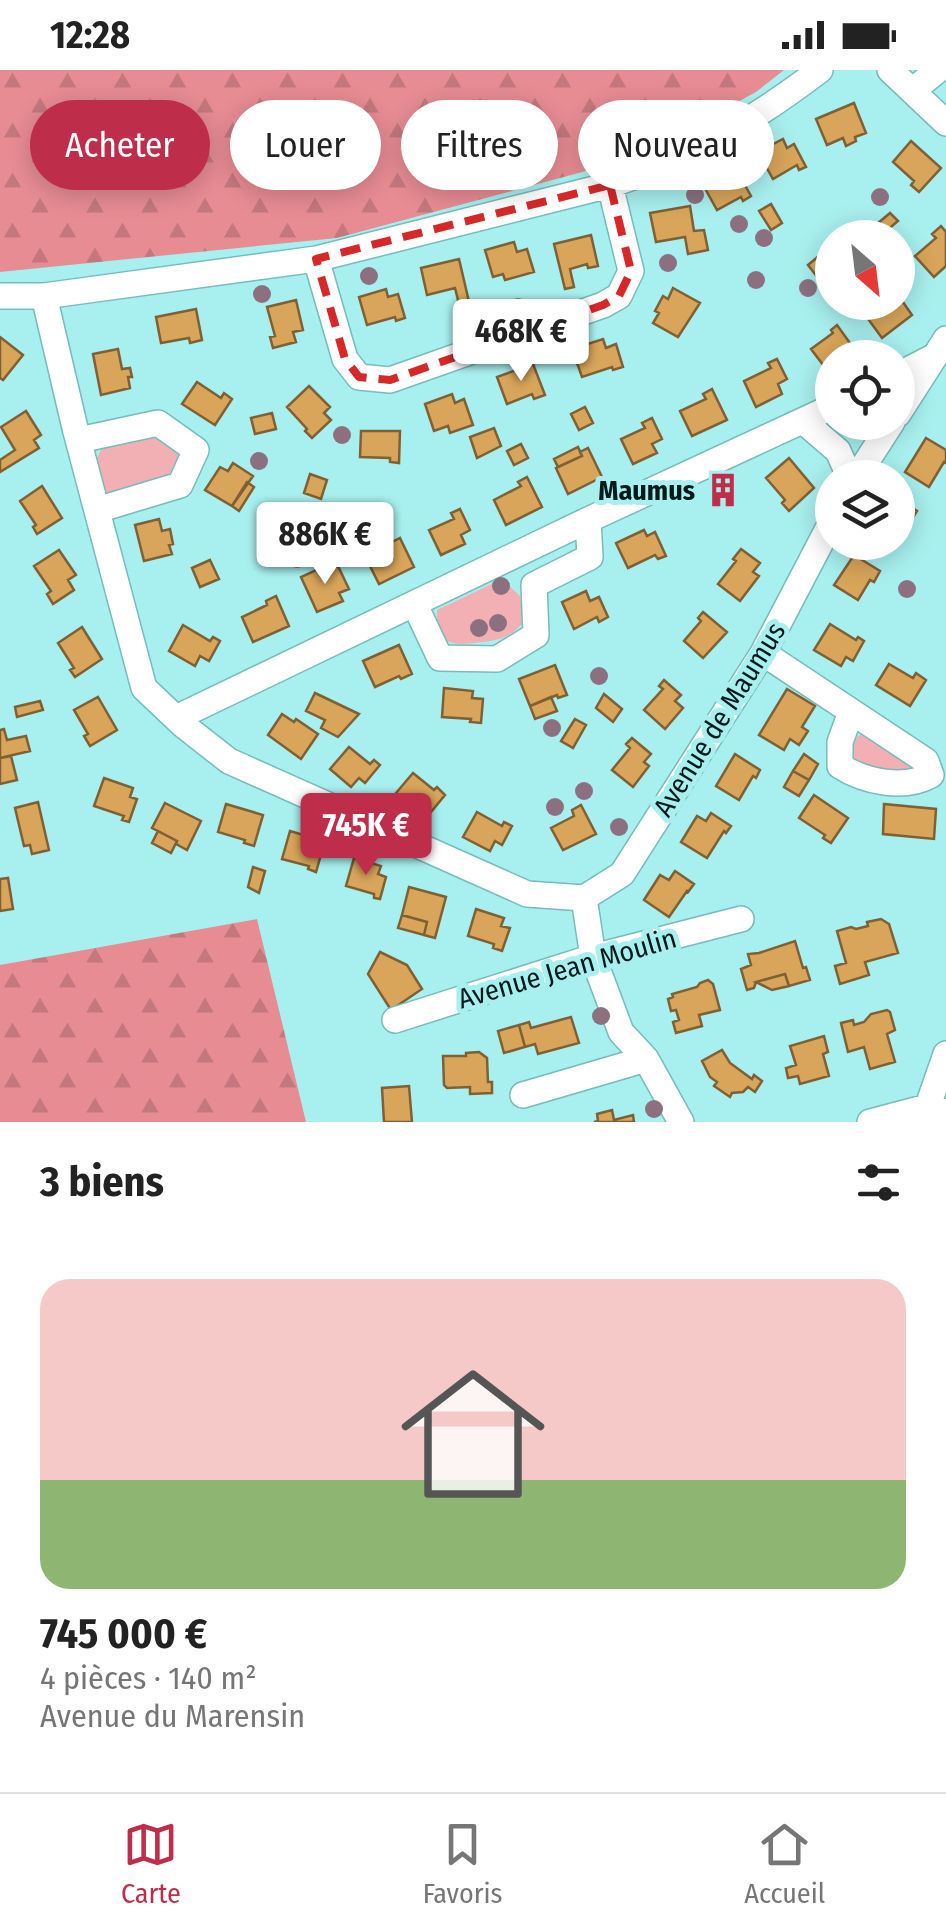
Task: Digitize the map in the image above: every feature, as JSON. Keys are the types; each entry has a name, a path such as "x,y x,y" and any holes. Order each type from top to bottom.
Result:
{"street":[{"path":"774,103 820,70"},
{"path":"890,70 946,123"},
{"path":"912,90 938,70"},
{"path":"0,296 44,296 316,259 590,190"},
{"path":"316,259 345,359 359,376 390,380 619,296 631,271 611,190"},
{"path":"44,296 144,688 228,761 526,894 584,898 593,956 621,1032 646,1059 681,1122"},
{"path":"915,364 940,348"},
{"path":"915,387 940,348"},
{"path":"176,718 815,415"},
{"path":"803,421 843,460"},
{"path":"79,440 158,423 196,450 180,486 97,510"},
{"path":"414,605 440,658 497,659 536,635 534,584 590,557 588,520"},
{"name":"Avenue de Maumus","path":"584,898 622,874 763,654 815,554"},
{"path":"763,654 851,712"},
{"name":"Avenue Jean Moulin","path":"395,1020 593,956 741,919"},
{"path":"870,1122 932,1114 946,1054"},
{"path":"523,1095 646,1059"}],"highlighted area":[{"path":"610,185 631,271 619,296 603,305 390,380 359,377 345,359 316,259"}],"shaded area":[{"path":"154,435 170,439 182,456 171,478 108,493 102,488 97,458 102,448"},
{"path":"502,579 520,596 524,621 519,627 502,638 465,644 450,642 441,635 437,610"},
{"path":"862,734 919,768 911,773 855,769 850,756"}],"green space":[{"path":"0,70 784,70 741,100 578,100 578,173 558,178 558,100 401,100 401,190 515,190 337,238 0,272"},
{"path":"257,919 306,1122 0,1122 0,965"}],"building":[{"path":"854,103 866,133 846,146 843,138 827,145 816,119"},
{"path":"783,139 787,148 794,144 806,167 799,170 797,165 774,178 774,144"},
{"path":"911,141 941,168 919,192 911,185 914,181 893,162"},
{"path":"706,190 748,190 751,196 743,201 741,197 717,210"},
{"path":"771,204 782,223 771,230 759,211"},
{"path":"690,206 694,231 704,230 708,250 688,254 685,237 656,242 650,213"},
{"path":"941,226 946,232 946,266 934,277 915,256 936,238 932,234"},
{"path":"591,235 598,266 588,268 587,264 570,269 574,287 565,289 554,244"},
{"path":"514,242 517,252 527,249 534,272 505,280 503,274 493,277 485,250"},
{"path":"459,259 470,306 460,308 455,288 427,295 421,268"},
{"path":"673,288 700,303 678,337 653,323 663,296 668,299"},
{"path":"386,289 388,297 398,294 405,318 367,325 359,297"},
{"path":"296,300 303,330 293,332 296,342 273,348 270,337 275,336 267,307"},
{"path":"196,309 202,340 161,343 156,317"},
{"path":"869,320 905,320 882,338"},
{"path":"837,325 848,340 823,340 833,333 831,330"},
{"path":"0,337 23,355 3,380 0,378"},
{"path":"603,339 606,348 616,344 623,367 582,377 572,349"},
{"path":"118,349 122,369 130,368 130,388 101,395 93,354"},
{"path":"777,359 787,379 778,384 782,394 756,407 744,381 771,368 768,363"},
{"path":"533,364 545,395 534,399 532,394 507,404 497,377"},
{"path":"197,382 221,398 224,393 232,399 215,425 182,404"},
{"path":"309,386 330,407 324,413 331,420 312,438 287,407"},
{"path":"712,389 727,420 692,436 680,411 706,399 703,394"},
{"path":"452,394 455,403 464,399 473,425 450,433 448,426 434,431 425,404"},
{"path":"585,407 593,423 579,430 571,414"},
{"path":"26,411 41,435 34,440 39,448 0,472 0,460 15,450 1,427"},
{"path":"272,413 276,429 255,434 251,418"},
{"path":"652,418 662,439 652,444 657,453 633,464 621,439 645,428 642,423"},
{"path":"494,428 501,446 477,458 470,437"},
{"path":"361,431 400,431 399,463 390,462 390,458 360,457"},
{"path":"926,438 946,450 946,463 929,487 915,478 912,460"},
{"path":"521,444 528,458 514,465 507,451"},
{"path":"578,447 582,456 558,467 554,459"},
{"path":"588,448 602,477 568,494 556,468 582,456 580,452"},
{"path":"789,458 814,488 789,511 782,503 785,500 766,478"},
{"path":"233,463 253,476 232,506 205,490 220,467 228,471"},
{"path":"310,474 327,480 321,499 304,493"},
{"path":"527,477 542,507 506,525 494,500 521,486 518,482"},
{"path":"247,482 254,487 239,511 232,506"},
{"path":"42,486 62,518 37,534 33,527 36,525 20,501"},
{"path":"460,509 470,530 461,535 465,544 441,555 429,530 454,519 451,513"},
{"path":"159,519 162,531 170,529 172,554 144,561 135,525"},
{"path":"644,530 647,536 655,532 666,556 658,559 655,555 628,568 616,543"},
{"path":"400,538 414,567 379,584 367,560 392,548 390,543"},
{"path":"741,549 760,563 753,572 759,576 740,601 718,584"},
{"path":"59,550 76,575 68,580 74,590 53,604 47,594 51,591 34,566"},
{"path":"210,560 219,579 200,587 192,568"},
{"path":"851,560 862,560 880,571 858,600 834,585"},
{"path":"329,564 330,569 338,566 349,589 339,593 343,601 317,612 301,577"},
{"path":"586,591 590,601 599,597 608,617 599,622 597,617 574,629 562,602"},
{"path":"276,596 289,626 253,642 242,617"},
{"path":"703,612 727,632 703,658 684,641 701,621 698,618"},
{"path":"830,624 864,641 853,661 846,657 841,666 814,650"},
{"path":"183,625 210,641 213,637 220,641 209,661 200,656 195,666 169,651"},
{"path":"82,627 102,659 75,677 70,670 74,668 58,643"},
{"path":"399,645 412,674 375,687 363,661"},
{"path":"889,664 913,678 916,673 926,680 910,706 876,685"},
{"path":"555,665 567,695 530,706 519,679"},
{"path":"664,680 681,695 675,701 683,708 665,729 644,710 663,689 659,686"},
{"path":"444,688 473,691 472,698 483,699 481,723 442,717"},
{"path":"787,689 815,706 802,727 808,731 799,745 790,739 784,750 759,735"},
{"path":"315,693 359,714 338,737 321,728 325,720 306,711"},
{"path":"604,694 622,709 613,722 596,708"},
{"path":"98,697 117,730 90,746 84,736 88,734 74,710"},
{"path":"551,697 557,711 535,719 530,706"},
{"path":"40,701 43,710 17,717 15,707"},
{"path":"282,714 318,734 301,759 268,735"},
{"path":"575,719 586,725 573,748 561,741"},
{"path":"4,729 7,740 26,736 30,751 0,758 0,730"},
{"path":"632,738 651,754 644,762 649,766 633,787 612,770 630,748 626,744"},
{"path":"349,747 370,764 374,760 380,765 365,783 359,778 351,787 330,769"},
{"path":"735,754 760,770 739,800 716,786"},
{"path":"804,754 818,764 809,780 793,771"},
{"path":"11,756 17,780 0,784 0,758"},
{"path":"793,771 809,780 799,796 784,787"},
{"path":"413,773 445,795 426,818 396,793"},
{"path":"104,778 133,788 130,797 137,799 129,822 122,820 124,816 94,806"},
{"path":"814,795 848,818 831,843 799,818"},
{"path":"38,802 49,850 32,854 30,845 24,846 15,808"},
{"path":"165,803 201,821 187,850 152,828"},
{"path":"226,804 263,815 254,846 218,832"},
{"path":"884,804 936,809 934,839 883,834"},
{"path":"581,805 596,834 563,850 551,828 574,816 572,810"},
{"path":"477,812 502,826 504,822 512,826 502,845 495,841 490,851 463,837"},
{"path":"711,813 731,826 707,858 681,842 697,816 706,821"},
{"path":"158,831 177,841 171,853 152,843"},
{"path":"290,831 317,839 314,848 322,851 316,872 309,866 282,859"},
{"path":"354,858 381,866 378,874 386,877 380,899 346,886"},
{"path":"253,867 265,871 259,893 248,887"},
{"path":"675,871 694,884 669,917 644,900 660,875 669,880"},
{"path":"8,878 13,909 0,911 0,879"},
{"path":"409,887 446,897 435,938 424,935 427,922 402,915"},
{"path":"476,909 504,918 501,926 510,928 502,951 493,948 494,944 468,936"},
{"path":"402,915 427,922 424,935 398,928"},
{"path":"881,919 889,924 898,953 865,962 869,975 840,984 835,966 846,963 837,931 868,926 867,922"},
{"path":"795,941 810,980 789,986 785,974 756,982 754,988 747,990 741,969 751,965 748,954"},
{"path":"380,952 407,965 422,989 391,1010 368,974"},
{"path":"785,974 789,986 772,990 756,982"},
{"path":"708,980 713,984 720,1010 699,1015 702,1026 676,1033 673,1022 679,1020 668,999"},
{"path":"887,1010 895,1030 887,1034 895,1062 870,1069 864,1047 848,1052 841,1023 853,1020 854,1025"},
{"path":"571,1017 579,1043 538,1054 535,1044 525,1047 519,1025 529,1022 531,1028"},
{"path":"519,1025 525,1047 504,1053 498,1031"},
{"path":"824,1036 828,1052 823,1054 829,1076 800,1084 798,1076 788,1078 786,1068 796,1065 790,1046"},
{"path":"722,1050 730,1063 752,1079 754,1075 762,1081 755,1092 748,1087 730,1097 714,1086 717,1082 702,1061"},
{"path":"479,1052 487,1058 492,1093 470,1094 470,1087 447,1088 443,1056"},
{"path":"409,1086 412,1122 384,1122 382,1088"},
{"path":"612,1110 614,1120 633,1115 634,1122 594,1122 598,1121 597,1114"}],"place":[{"name":"Maumus","path":"723,490"}]}
